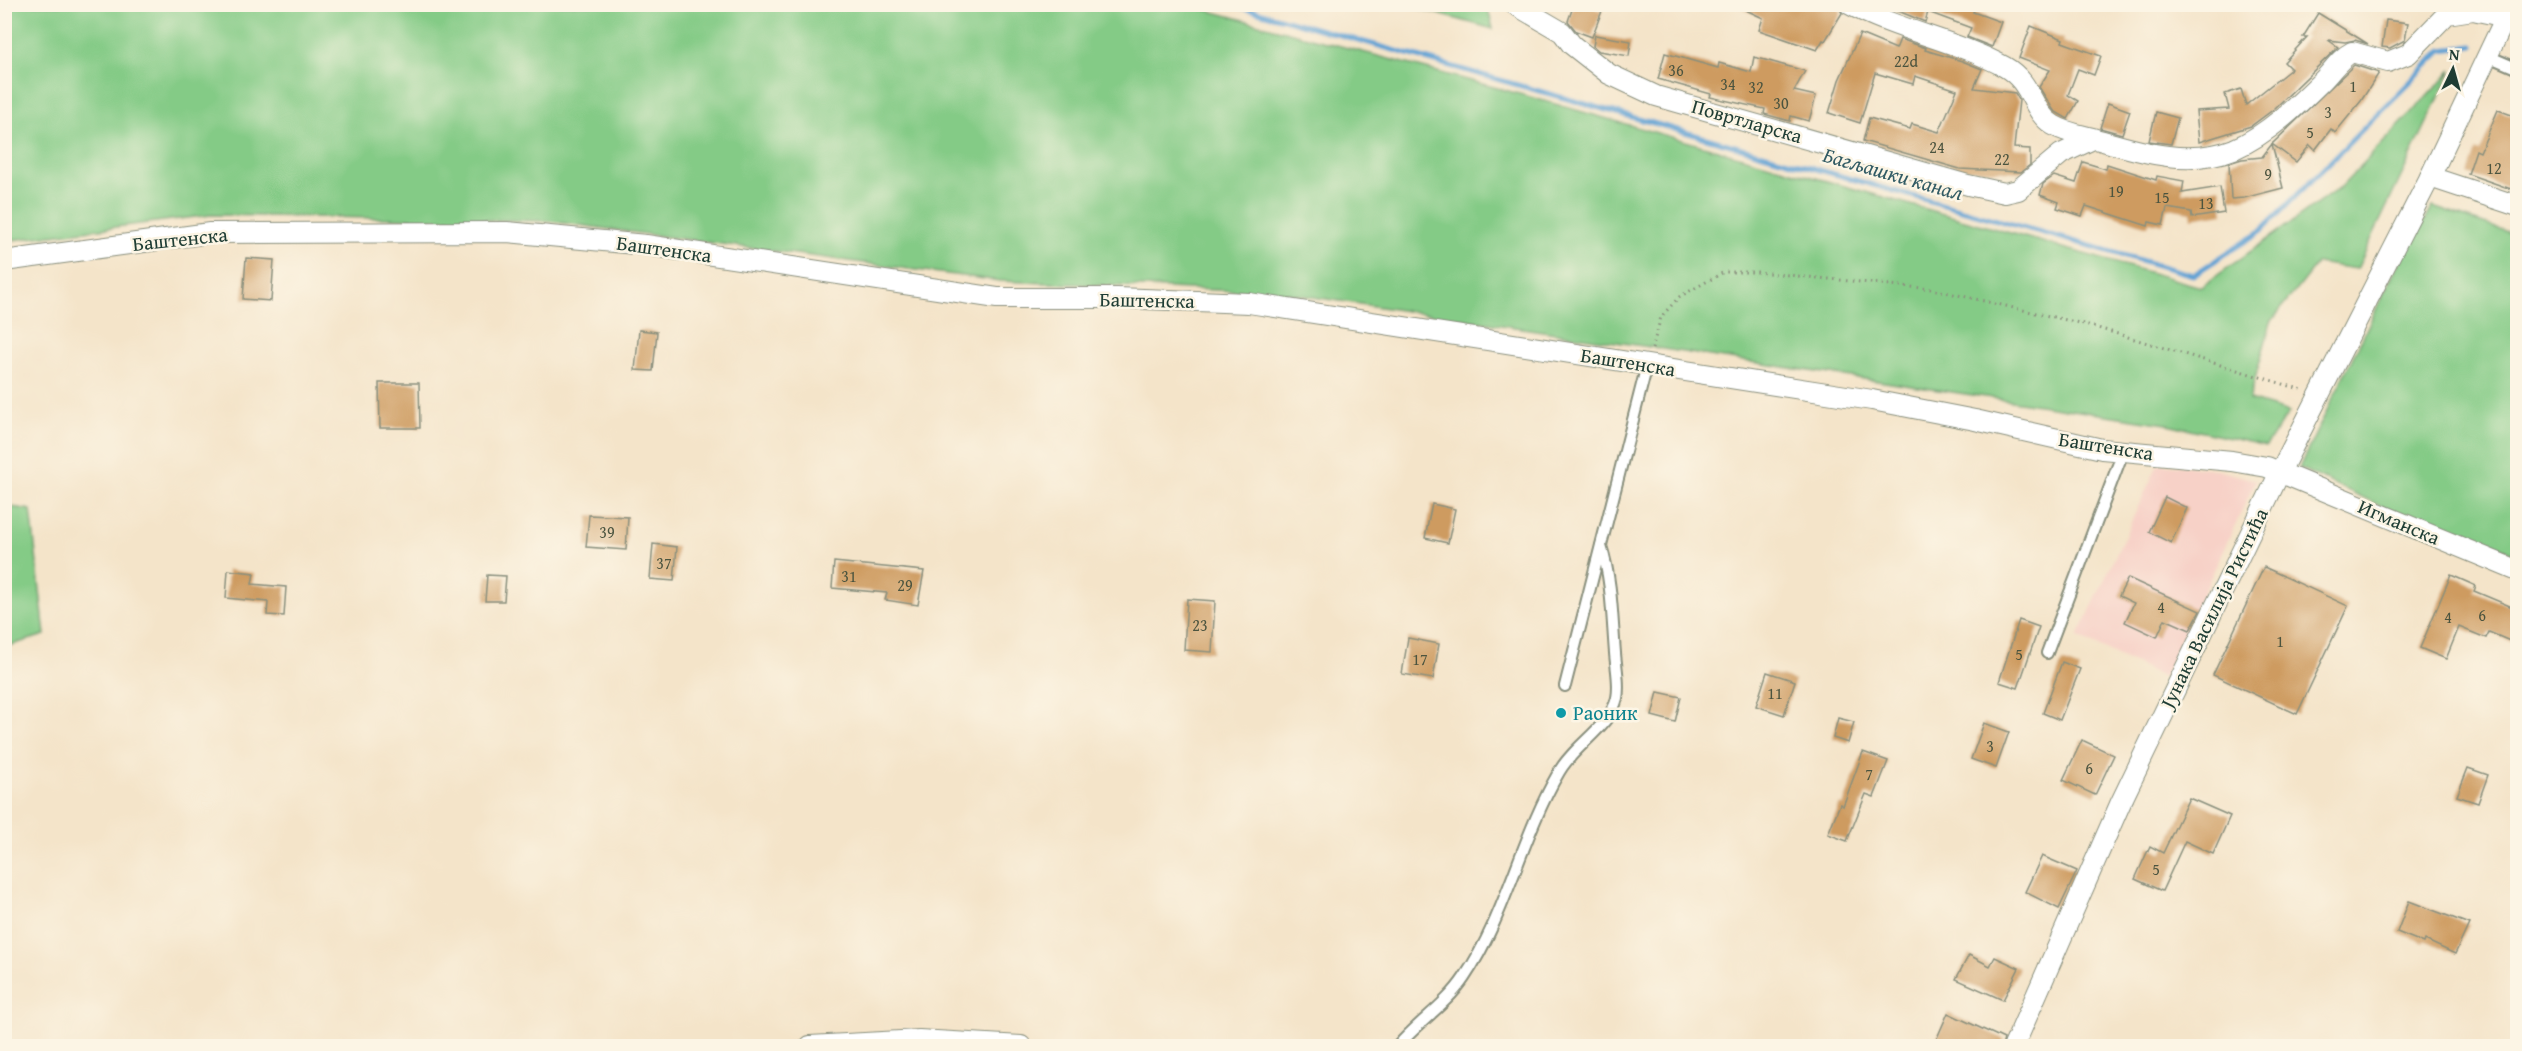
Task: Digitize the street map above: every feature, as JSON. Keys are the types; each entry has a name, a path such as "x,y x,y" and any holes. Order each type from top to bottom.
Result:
{"street":[{"name":"Повртларска","path":"1514,4 1562,32 1572,45 1609,74 1656,96 1968,185 2005,193 2018,190 2061,154 2093,139"},
{"path":"1849,4 2005,67 2027,86 2035,104 2052,124 2061,154"},
{"path":"2052,124 2093,139 2140,151 2181,158 2200,158 2234,149 2249,141 2283,116 2324,79 2347,54 2358,52 2378,61 2397,60 2408,54 2447,14 2470,7 2509,11"},
{"name":"Јунака Василија Ристића","path":"2014,1047 2121,802 2280,472 2430,177 2509,11"},
{"path":"2430,177 2517,206"},
{"name":"Баштенска","path":"4,261 210,233 507,232 646,245 998,298 1117,298 1249,303 1872,400 2122,452 2232,461 2280,472"},
{"name":"Игманска","path":"2280,472 2517,571"},
{"path":"810,1047 919,1040 1021,1047"}],"lane":[{"path":"2488,56 2517,69"},
{"path":"1565,686 1647,365"},
{"path":"2047,653 2122,452"},
{"path":"1398,1047 1446,1000 1465,977 1499,908 1538,814 1559,771 1579,745 1605,722 1614,707 1618,688 1612,609 1606,563 1601,546"}],"path":[{"path":"1647,365 1661,317 1679,297 1724,272 1757,272 1932,289 2088,325 2320,395"}],"shaded area":[{"path":"2158,464 2209,468 2256,480 2164,677 2078,637"}],"green space":[{"path":"4,5 1188,5 1516,93 2201,287 2342,186 2452,70 2357,269 2317,263 2271,322 2249,400 2289,412 2266,446 2167,424 1286,293 1000,281 548,221 211,215 5,241"},
{"path":"1405,5 1487,5 1493,29"},
{"path":"2433,207 2517,235 2517,555 2462,530 2457,541 2299,468 2398,264"},
{"path":"5,506 31,510 45,635 5,647"}],"building":[{"path":"1574,4 1584,4 1602,11 1592,37 1576,31 1568,21"},
{"path":"1733,4 1837,4 1842,13 1817,50 1759,30 1763,18"},
{"path":"1881,4 1976,4 1973,12 2001,22 1992,47 1967,37 1971,28 1928,12 1925,22"},
{"path":"2318,13 2368,44 2355,40 2345,42 2328,40 2338,47 2274,109 2251,126 2199,142 2196,111 2229,109 2225,94 2241,89 2246,105 2291,69 2284,62 2307,37 2303,37"},
{"path":"2386,20 2408,23 2405,40 2390,48 2382,47"},
{"path":"2031,26 2063,39 2062,42 2101,56 2094,75 2078,69 2068,95 2078,101 2068,119 2054,111 2039,87 2050,70 2019,58"},
{"path":"1860,34 1896,49 1900,39 1926,48 1925,50 1962,61 1982,69 1974,88 2015,93 2019,100 2014,148 2030,149 2030,165 2021,172 1960,169 1863,141 1869,118 1910,129 1912,124 1939,132 1957,90 1915,76 1913,84 1875,73 1860,123 1829,113 1839,80"},
{"path":"1595,35 1631,41 1629,56 1599,51 1593,46"},
{"path":"1665,53 1718,68 1719,63 1751,72 1754,57 1805,71 1794,91 1816,96 1809,121 1791,116 1790,121 1764,114 1765,109 1710,97 1711,94 1658,79"},
{"path":"2354,65 2379,73 2361,101 2335,133 2331,129 2315,150 2310,145 2296,162 2272,144"},
{"path":"2108,103 2130,111 2122,134 2100,128"},
{"path":"2498,110 2517,117 2517,172 2511,189 2468,174 2476,150 2480,152"},
{"path":"2156,112 2178,118 2171,144 2149,141"},
{"path":"2272,144 2283,188 2231,199 2229,163 2262,157"},
{"path":"2083,162 2106,169 2107,164 2156,180 2157,176 2184,181 2182,193 2220,187 2224,213 2192,218 2191,212 2167,208 2163,225 2149,222 2148,226 2086,206 2082,216 2057,208 2059,202 2040,195 2043,184 2054,176 2076,183"},
{"path":"246,258 274,260 271,301 243,299"},
{"path":"639,330 657,332 653,371 635,370"},
{"path":"379,383 419,383 420,428 380,428"},
{"path":"2165,497 2187,508 2171,543 2149,532"},
{"path":"1432,504 1455,509 1448,543 1425,538"},
{"path":"589,515 628,517 626,550 586,547"},
{"path":"653,544 677,547 674,581 650,579"},
{"path":"834,562 924,571 918,605 885,600 887,593 832,588"},
{"path":"2264,567 2348,606 2297,714 2213,675"},
{"path":"228,570 254,573 252,584 286,587 284,616 267,615 268,602 226,598"},
{"path":"487,575 506,576 504,601 485,601"},
{"path":"2451,575 2476,586 2474,591 2517,609 2517,644 2489,632 2486,638 2459,627 2446,659 2420,648"},
{"path":"2128,578 2200,611 2190,630 2165,619 2157,637 2125,622 2134,603 2119,596"},
{"path":"1187,599 1215,601 1212,652 1184,650"},
{"path":"2019,620 2039,627 2018,688 1999,682"},
{"path":"1408,638 1439,644 1433,679 1402,674"},
{"path":"2062,662 2080,669 2060,720 2043,713"},
{"path":"1767,672 1795,681 1784,715 1756,706"},
{"path":"1658,692 1681,697 1675,722 1652,716"},
{"path":"1838,718 1854,722 1848,743 1833,738"},
{"path":"1984,723 2009,732 1996,768 1971,759"},
{"path":"2082,740 2114,755 2095,795 2063,780"},
{"path":"1863,752 1888,761 1874,797 1866,794 1847,841 1828,834 1840,804 1843,806"},
{"path":"2468,768 2488,775 2478,803 2457,796"},
{"path":"2189,798 2230,816 2213,854 2185,841 2162,891 2135,879 2150,846 2163,853"},
{"path":"2042,856 2077,871 2059,909 2025,892"},
{"path":"2409,901 2469,924 2455,954 2425,940 2424,943 2397,932"},
{"path":"1969,955 1990,966 1995,957 2019,968 2003,1000 1956,979"},
{"path":"1948,1013 2004,1039 2002,1047 1933,1047"}],"waterway":[{"name":"Багљашки канал","path":"1230,4 2193,275 2261,231 2442,50 2473,46"},
{"name":"Багљашки канал","path":"2506,55 2518,58"}],"place":[{"name":"Раоник","path":"1561,713"}]}
